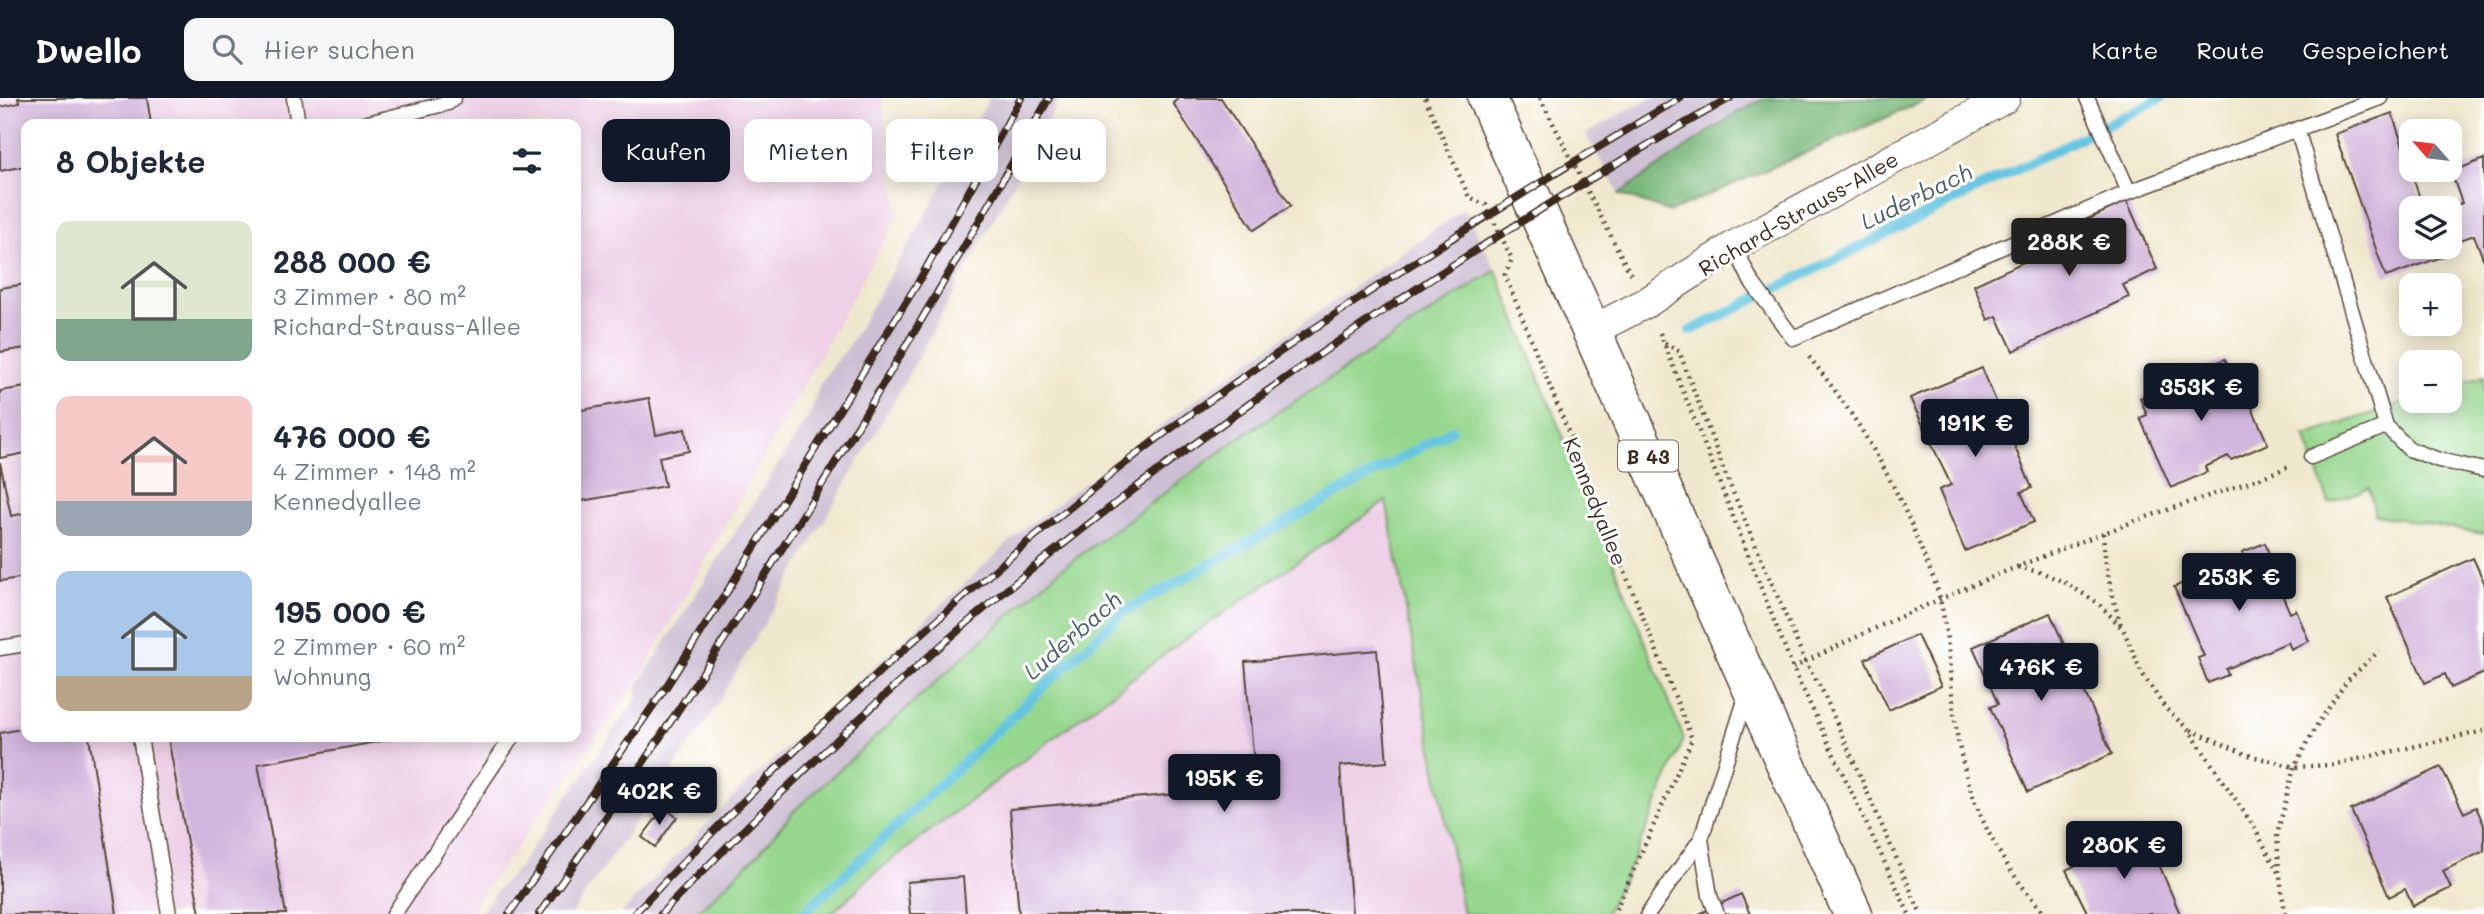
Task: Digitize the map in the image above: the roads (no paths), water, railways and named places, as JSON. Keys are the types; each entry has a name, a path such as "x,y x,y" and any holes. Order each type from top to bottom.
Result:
{"main road":[{"name":"B 43","path":"1487,98 1853,914"}],"street":[{"name":"Richard-Strauss-Allee","path":"1591,331 1646,303 1734,246 2005,98"}],"lane":[{"path":"294,98 297,119"},
{"path":"384,119 448,103 454,98"},
{"path":"1734,246 1751,281 1793,338 2129,192 2380,98"},
{"path":"2090,105 2129,192"},
{"path":"2297,129 2386,426 2409,449 2439,460 2484,470"},
{"path":"2311,457 2386,426"},
{"path":"0,648 21,645"},
{"path":"1648,914 1701,839 1750,684"},
{"path":"141,742 169,914"},
{"path":"394,914 509,742"},
{"path":"1701,839 1710,896 1717,914"}],"waterway":[{"name":"Luderbach","path":"1690,331 2161,98"},
{"name":"Luderbach","path":"803,914 1122,613 1452,430"}],"railway":[{"path":"509,914 666,687 730,587 919,281 1021,98"},
{"path":"539,914 675,715 804,513 929,307 1049,98"},
{"path":"634,914 765,780 856,693 997,568 1123,464 1260,365 1378,286 1680,98"},
{"path":"661,914 808,767 911,672 1017,581 1149,478 1392,305 1559,198 1730,98"}]}
